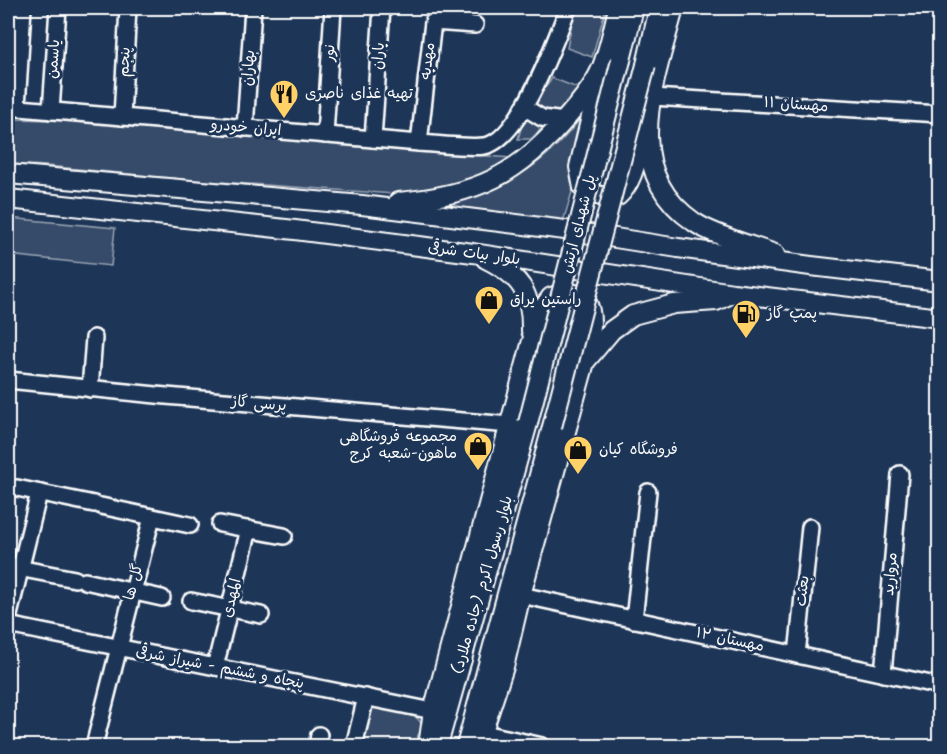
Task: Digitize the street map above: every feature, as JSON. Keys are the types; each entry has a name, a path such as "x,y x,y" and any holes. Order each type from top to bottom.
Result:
{"main road":[{"path":"362,205 438,198 479,187 516,168 535,152 564,121 612,62 614,26 618,8"},
{"path":"634,8 612,62 579,167 583,188 593,195 606,198 618,196 623,192 631,177 647,122 674,8"},
{"name":"پل شهدای ارتش","path":"552,427 658,8"},
{"name":"پل شهدای ارتش","path":"519,424 612,62"},
{"path":"647,122 649,156 660,186 694,223 811,266"},
{"path":"8,174 362,205 565,230 811,266 939,281"},
{"name":"بلوار بیات شرقی","path":"8,199 295,230 473,253 733,293 939,318"},
{"path":"473,253 500,266 524,288 531,311 531,349"},
{"path":"585,362 612,330 633,315 674,304 716,301 733,293"},
{"path":"428,747 433,711 519,424 531,349 540,315 551,297 567,294 578,295 590,307 592,321 585,362 521,595 504,667 474,743"},
{"name":"بلوار رسول اکرم (جاده ملارد)","path":"438,747 519,424"},
{"name":"بلوار رسول اکرم (جاده ملارد)","path":"474,743 552,427"}],"street":[{"path":"12,107 23,8"},
{"name":"یاسمن","path":"51,111 57,8"},
{"name":"پنجم","path":"122,117 128,8"},
{"name":"بهاران","path":"245,128 253,8"},
{"name":"نور","path":"325,135 333,8"},
{"name":"یاران","path":"373,139 382,8"},
{"path":"564,121 542,118 524,106 553,49 568,8"},
{"path":"608,8 614,26"},
{"name":"مهدیه","path":"419,143 433,22 476,25"},
{"name":"مهستان ۱۱","path":"652,97 939,114"},
{"name":"ایران خودرو","path":"12,107 419,143 484,146 497,141 505,134 524,106"},
{"path":"90,388 94,338"},
{"name":"پرسی گاز","path":"8,380 519,424"},
{"name":"مروارید","path":"883,674 900,474"},
{"path":"17,488 190,525"},
{"path":"634,620 648,492"},
{"path":"8,619 14,567 39,494"},
{"name":"گل ها","path":"94,747 152,517"},
{"path":"220,524 284,536"},
{"name":"بعثت","path":"797,655 810,527"},
{"name":"المهدی","path":"216,667 249,529"},
{"path":"14,567 162,598"},
{"name":"مهستان ۱۲","path":"521,595 939,686"},
{"path":"191,601 261,615"},
{"name":"پنجاه و ششم - شیراز شرقی","path":"8,625 433,711"},
{"path":"354,747 366,697"},
{"path":"474,743 542,747"}],"shaded area":[{"path":"575,8 606,8 592,57 567,48"},
{"path":"552,78 580,89 531,139 518,139 524,118"},
{"path":"588,108 575,182 563,222 442,205 488,190 525,171 557,145"},
{"path":"8,119 59,120 511,158 514,161 447,189 395,194 191,180 8,164"},
{"path":"8,218 115,228 111,266 8,255"},
{"path":"372,706 416,717 423,725 413,746 362,746"}],"place":[{"name":"تهیه غذای ناصری","path":"284,120"},
{"name":"راستین یراق","path":"489,326"},
{"name":"پمپ گاز","path":"746,340"},
{"name":"مجموعه فروشگاهی ماهون-شعبه کرج","path":"478,472"},
{"name":"فروشگاه کیان","path":"578,476"}]}
